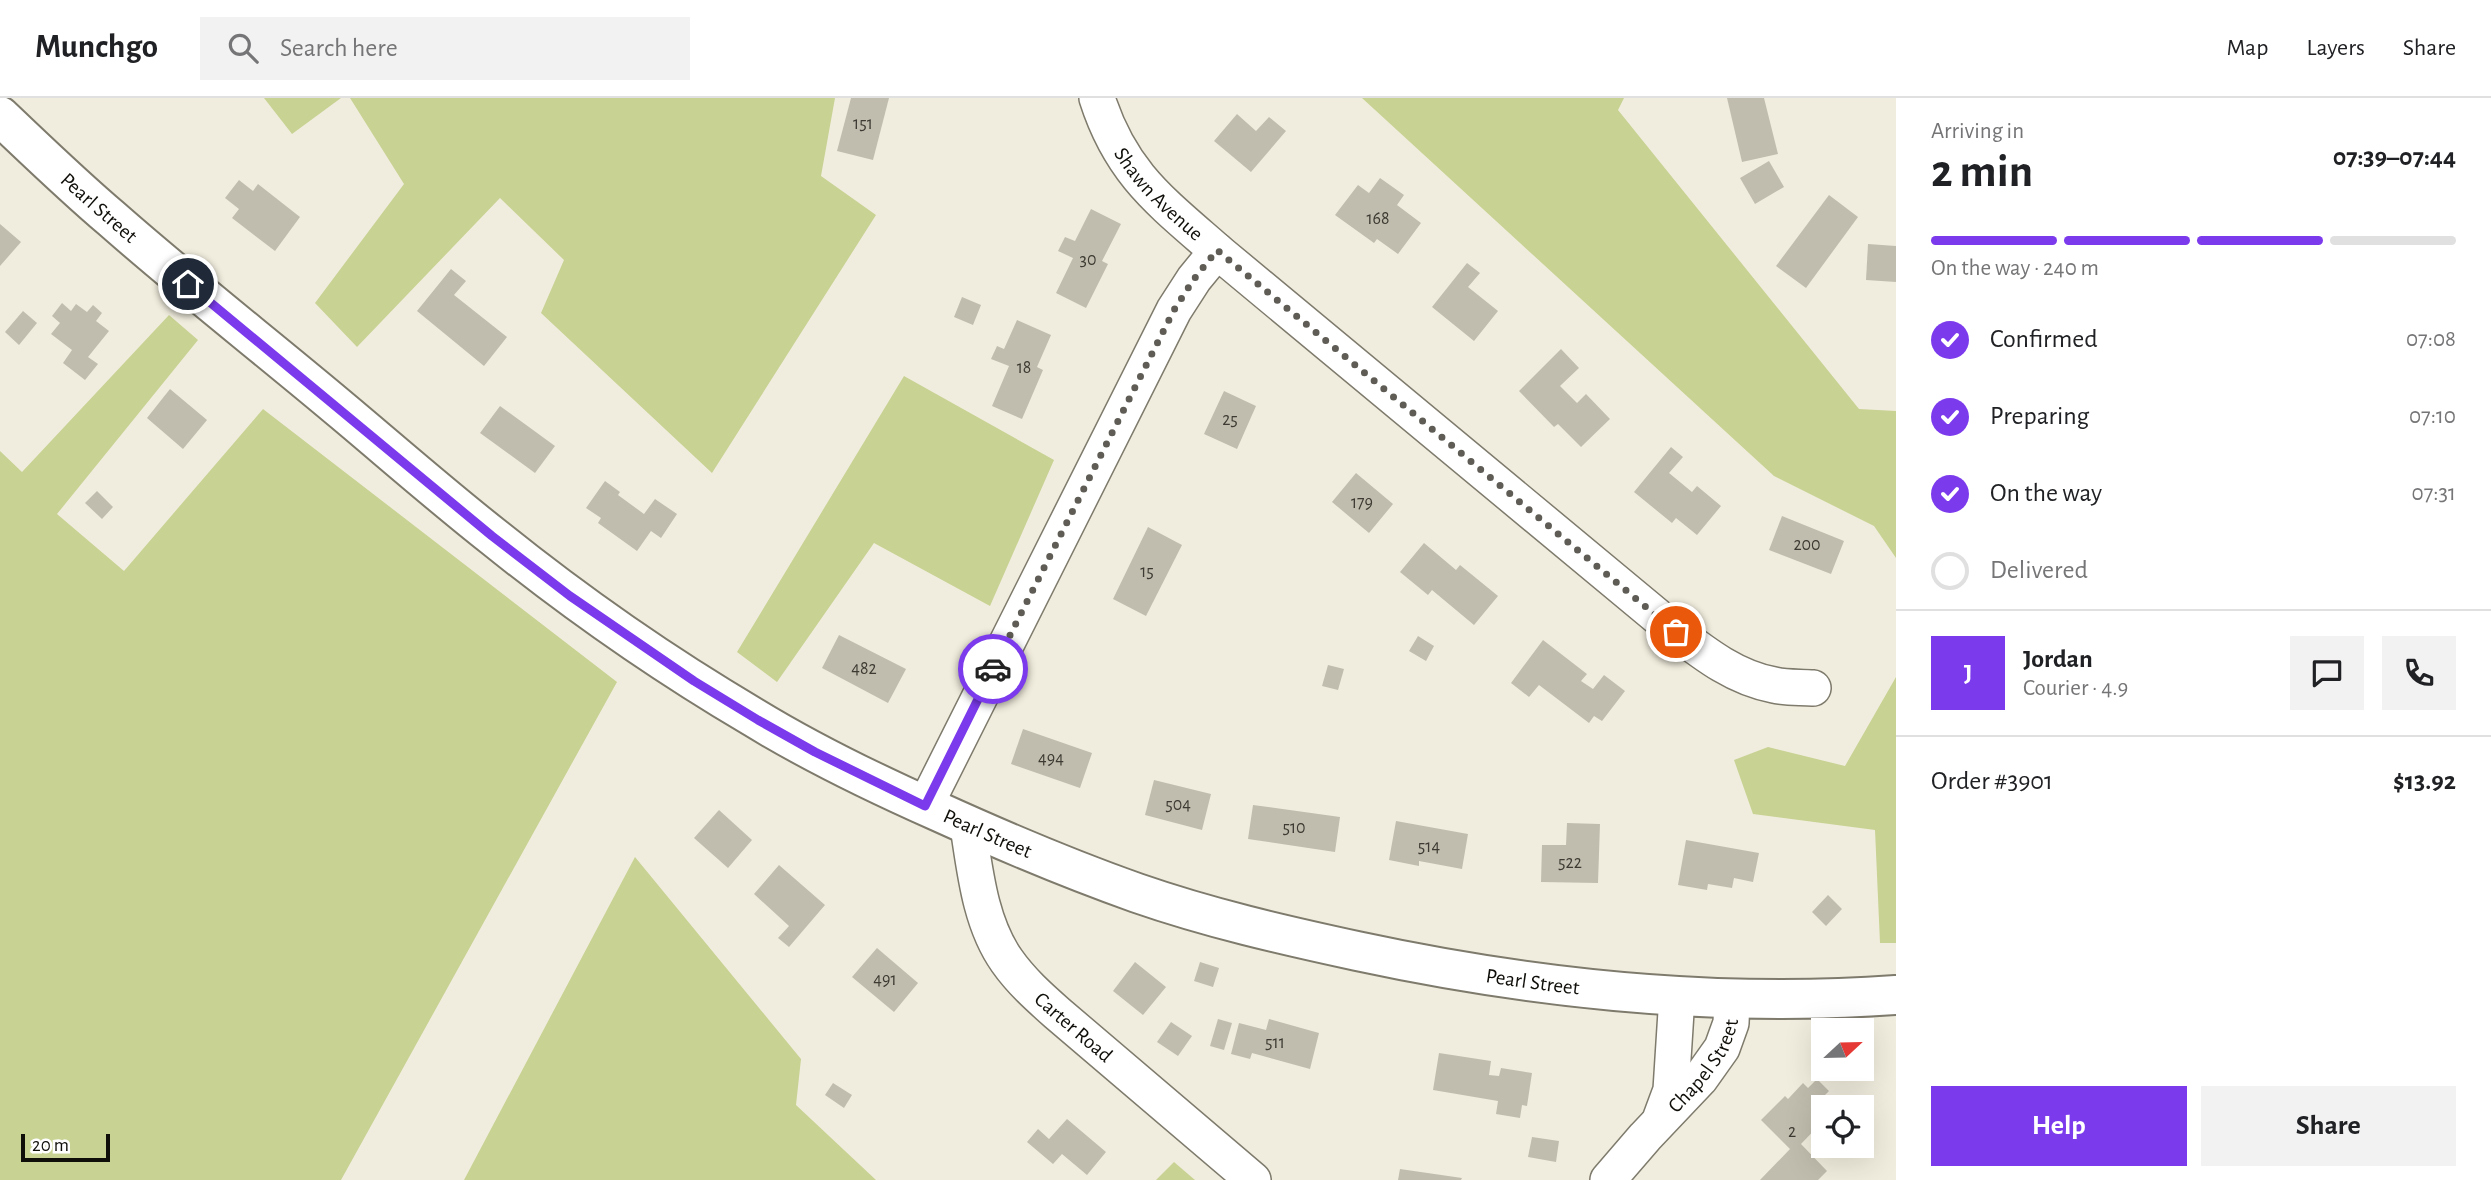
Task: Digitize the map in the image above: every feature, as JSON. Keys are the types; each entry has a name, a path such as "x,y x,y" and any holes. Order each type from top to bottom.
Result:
{"main road":[{"name":"Pearl Street","path":"0,116 112,220 492,536 570,596 683,674 758,720 815,752 968,826 1142,895 1289,936 1384,957 1557,986 1677,996 1798,999 1896,995"}],"street":[{"name":"Shawn Avenue","path":"1097,98 1108,131 1125,161 1146,187 1217,250 1708,656 1741,676 1774,685 1813,688"},
{"path":"925,806 1174,310 1217,250"},
{"name":"Carter Road","path":"968,826 982,903 1006,960 1028,987 1047,1004 1253,1180"},
{"name":"Chapel Street","path":"1658,1123 1671,1090 1677,996"},
{"name":"Chapel Street","path":"1608,1180 1700,1079 1723,1048 1731,1023 1732,999"}],"green space":[{"path":"264,98 341,98 292,134"},
{"path":"350,98 835,98 821,176 876,215 712,473 541,313 564,260 500,198 357,347 315,303 404,184"},
{"path":"1362,98 1624,98 1618,110 1859,409 1896,411 1896,558 1874,526 1774,476"},
{"path":"169,315 198,340 57,514 124,571 263,409 617,682 341,1180 0,1180 0,451 22,472"},
{"path":"904,376 1054,460 990,606 874,543 777,682 737,652"},
{"path":"1896,677 1896,943 1880,943 1875,830 1753,814 1734,760 1768,747 1845,766"},
{"path":"635,857 801,1059 796,1105 876,1180 464,1180"},
{"path":"1174,1162 1195,1180 1156,1180"}],"building":[{"path":"851,98 889,98 873,160 837,151"},
{"path":"1727,98 1764,98 1778,154 1742,162"},
{"path":"1237,114 1256,131 1269,117 1286,131 1251,172 1214,141"},
{"path":"1769,161 1784,187 1755,204 1740,178"},
{"path":"1380,178 1404,195 1397,205 1421,223 1398,254 1377,239 1374,243 1335,215 1358,185 1369,193"},
{"path":"239,180 253,191 258,184 300,217 275,251 232,218 239,209 225,198"},
{"path":"1829,195 1858,217 1806,288 1776,266"},
{"path":"1091,209 1121,224 1102,261 1108,264 1086,308 1056,293 1073,258 1058,251 1065,237 1075,241"},
{"path":"0,224 21,242 0,266"},
{"path":"1868,244 1896,246 1896,282 1866,280"},
{"path":"1467,263 1480,273 1468,287 1498,311 1474,341 1432,307"},
{"path":"451,269 466,281 454,295 507,337 484,366 417,311"},
{"path":"962,297 981,305 973,325 954,317"},
{"path":"62,303 71,311 76,304 87,312 93,305 102,313 96,321 109,331 88,357 98,364 85,380 63,363 72,350 51,334 60,323 52,316"},
{"path":"23,311 37,323 19,345 5,332"},
{"path":"1017,320 1051,335 1037,367 1043,370 1022,419 992,406 1009,366 991,359 997,346 1004,349"},
{"path":"1561,349 1579,368 1560,386 1577,403 1586,394 1610,419 1581,447 1558,424 1554,427 1519,391"},
{"path":"170,389 207,420 183,449 147,418"},
{"path":"1224,391 1256,406 1237,449 1204,434"},
{"path":"500,406 555,446 535,473 480,433"},
{"path":"1671,447 1683,457 1669,473 1692,492 1697,486 1721,506 1697,535 1676,518 1672,523 1634,492"},
{"path":"1356,473 1393,504 1369,533 1332,502"},
{"path":"605,481 620,492 618,495 644,514 655,499 677,514 661,538 651,531 637,551 598,523 601,518 586,508"},
{"path":"97,491 113,507 102,519 85,503"},
{"path":"1782,516 1844,541 1831,574 1769,550"},
{"path":"1148,527 1182,545 1146,616 1113,599"},
{"path":"1424,543 1456,570 1460,565 1498,596 1474,625 1432,590 1428,595 1400,572"},
{"path":"839,635 906,669 888,703 822,668"},
{"path":"1418,636 1434,646 1426,661 1409,651"},
{"path":"1543,640 1587,674 1581,681 1593,689 1604,675 1625,691 1602,721 1594,716 1589,723 1539,685 1529,697 1511,683"},
{"path":"1328,665 1344,669 1338,690 1322,686"},
{"path":"1023,729 1092,753 1080,788 1011,764"},
{"path":"1154,780 1211,794 1202,830 1145,815"},
{"path":"1253,805 1340,817 1335,852 1248,839"},
{"path":"719,810 752,840 728,868 694,838"},
{"path":"1396,821 1468,834 1462,869 1419,861 1419,866 1389,860"},
{"path":"1567,823 1600,824 1598,883 1541,882 1542,845 1566,845"},
{"path":"1686,840 1759,853 1753,882 1734,878 1732,888 1708,884 1707,890 1678,885"},
{"path":"779,865 825,905 789,947 778,938 789,926 754,894"},
{"path":"1828,895 1842,909 1826,926 1812,912"},
{"path":"877,948 918,983 894,1012 852,977"},
{"path":"1135,962 1166,987 1143,1015 1113,991"},
{"path":"1200,962 1219,968 1213,987 1194,981"},
{"path":"1218,1019 1232,1023 1224,1050 1210,1046"},
{"path":"1269,1019 1319,1033 1310,1069 1252,1053 1250,1059 1231,1054 1239,1023 1266,1030"},
{"path":"1171,1022 1192,1036 1178,1056 1157,1042"},
{"path":"1439,1053 1491,1061 1489,1075 1499,1076 1501,1068 1532,1073 1527,1106 1522,1105 1520,1118 1496,1114 1498,1101 1433,1090"},
{"path":"1814,1082 1820,1082 1829,1091 1825,1095 1811,1095 1811,1134 1801,1144 1811,1154 1811,1158 1814,1158 1827,1171 1818,1180 1760,1180 1790,1149 1761,1120 1785,1096 1788,1099 1803,1083 1808,1088"},
{"path":"833,1083 852,1095 844,1108 825,1095"},
{"path":"1067,1119 1106,1152 1087,1175 1062,1154 1053,1164 1027,1142 1038,1129 1049,1139"},
{"path":"1532,1137 1559,1141 1556,1162 1528,1157"},
{"path":"1400,1169 1462,1178 1398,1180"}],"way so far":[{"path":"993,669 1174,310 1217,250 1676,632"}],"route":[{"path":"188,284 492,536 570,596 694,681 815,752 874,782 925,806 993,669"}]}
